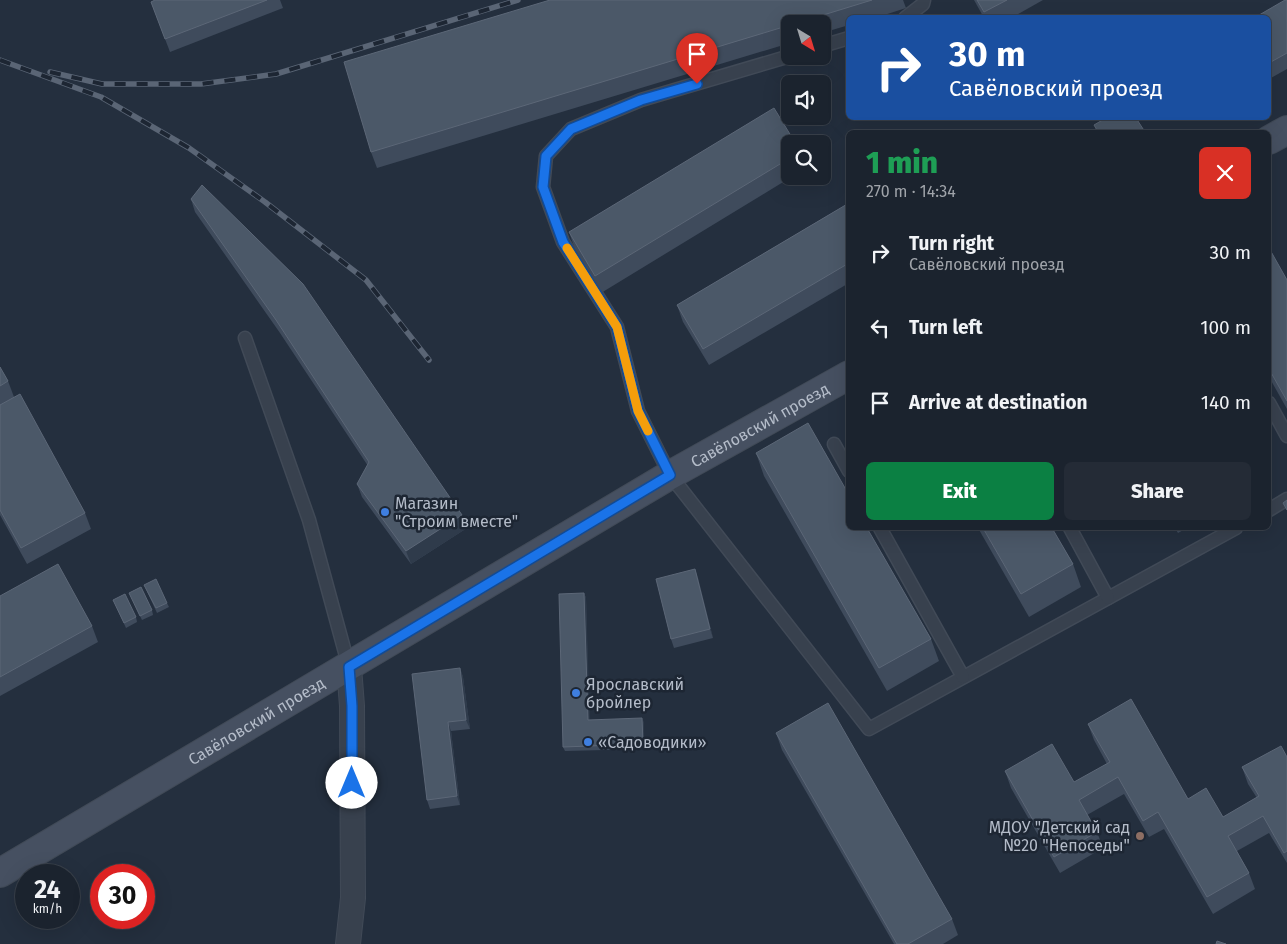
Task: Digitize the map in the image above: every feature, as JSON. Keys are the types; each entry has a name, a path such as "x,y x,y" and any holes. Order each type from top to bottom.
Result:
{"main road":[{"path":"1271,139 1287,130"},
{"name":"Савёловский проезд","path":"0,873 670,475 846,377"}],"street":[{"path":"348,944 352,898 352,706 349,667"}],"lane":[{"path":"908,15 923,4 924,0"},
{"path":"831,43 846,39"},
{"path":"781,59 641,100 571,129 546,156 543,187 563,242 617,327 638,411 670,475 869,729 1232,530"},
{"path":"245,338 309,520 349,667"},
{"path":"1271,408 1287,436"},
{"path":"834,444 846,466"},
{"path":"1271,509 1287,500"},
{"path":"881,530 963,677"},
{"path":"1071,530 1108,598"}],"building":[{"path":"155,0 267,0 165,39 151,2"},
{"path":"550,0 872,0 823,15 781,15 781,28 371,152 344,62"},
{"path":"977,0 1007,0 984,12"},
{"path":"1287,0 1287,53 1271,62 1271,15 1259,15"},
{"path":"774,108 781,119 781,125 784,125 790,135 781,135 781,163 595,276 569,232"},
{"path":"1103,120 1137,120 1144,130 1097,130 1094,125"},
{"path":"202,185 303,284 462,515 406,551 357,484 369,462 276,320 191,199"},
{"path":"846,205 846,265 703,349 677,305"},
{"path":"1271,252 1287,280 1287,401 1271,373"},
{"path":"0,367 8,381 0,386"},
{"path":"20,394 85,513 21,548 0,510 0,405"},
{"path":"808,423 846,490 846,530 868,530 931,639 879,668 756,453"},
{"path":"1287,500 1287,510 1283,503"},
{"path":"984,530 1053,530 1073,564 1021,594"},
{"path":"58,564 92,626 0,677 0,596"},
{"path":"695,569 710,629 671,639 656,579"},
{"path":"156,579 167,603 156,608 144,585"},
{"path":"141,587 152,610 140,616 129,593"},
{"path":"584,593 588,720 642,718 643,744 563,747 559,594"},
{"path":"125,594 136,617 124,623 113,600"},
{"path":"460,668 466,720 448,722 457,796 427,800 412,674"},
{"path":"1131,699 1188,799 1206,788 1223,817 1259,796 1242,767 1281,746 1287,757 1287,851 1284,853 1263,816 1228,836 1249,873 1207,897 1158,812 1143,821 1118,777 1079,800 1097,832 1054,857 1005,771 1052,744 1074,782 1110,762 1088,724"},
{"path":"828,703 952,919 908,944 897,944 776,733"}],"railway":[{"path":"50,72 102,84 201,84 276,74 518,0"},
{"path":"0,60 101,97 189,148 265,202 366,280 429,360"}],"slow traffic":[{"path":"567,248 617,327 638,411 648,431"}],"place":[{"name":"Магазин \"Строим вместе\"","path":"385,512"},
{"name":"Ярославский бройлер","path":"576,693"},
{"name":"«Садоводики»","path":"588,742"},
{"name":"МДОУ \"Детский сад №20 \"Непоседы\"","path":"1140,836"}],"route":[{"path":"352,783 352,706 349,667 670,475 638,411 617,327 563,242 543,187 546,156 571,129 641,100 697,84"}]}
